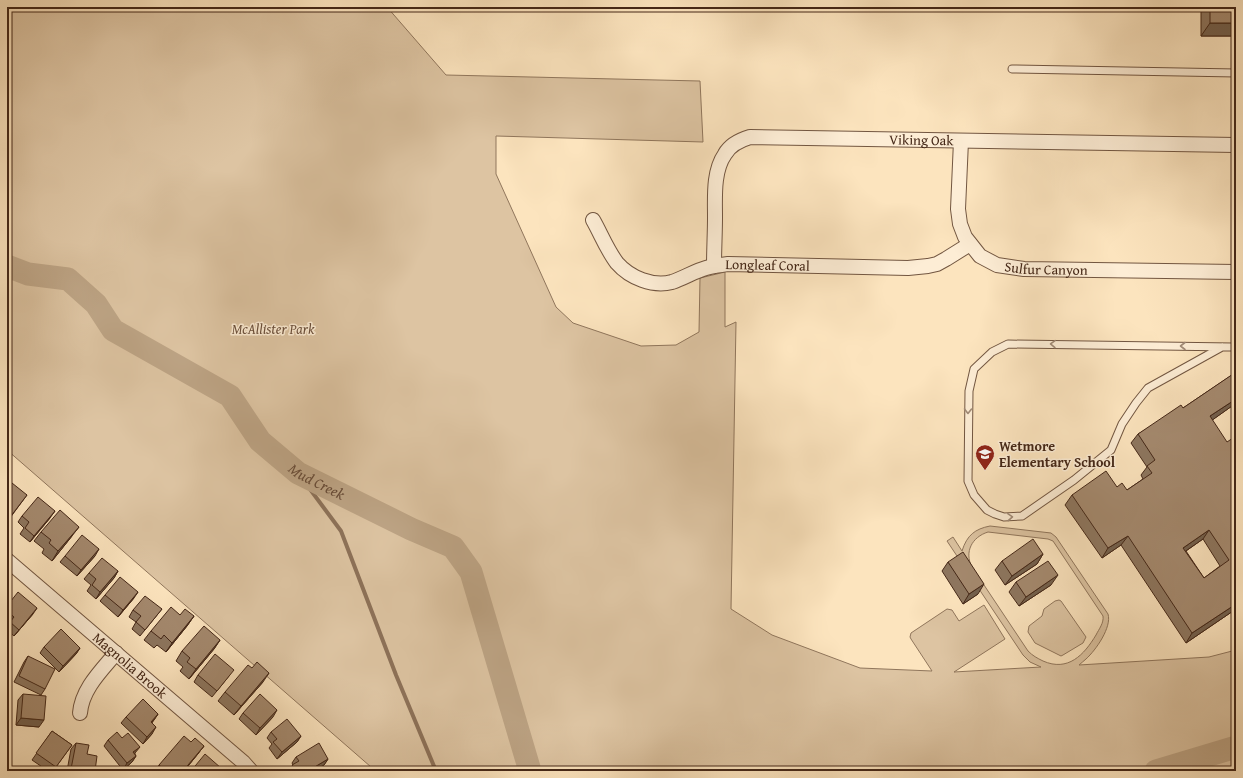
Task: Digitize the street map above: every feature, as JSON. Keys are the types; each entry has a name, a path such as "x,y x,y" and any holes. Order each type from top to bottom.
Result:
{"street":[{"name":"Viking Oak","path":"714,266 716,186 719,165 725,154 732,146 750,137 1236,145"},
{"name":"Sulfur Canyon","path":"962,141 958,209 960,224 965,238 980,256 997,265 1024,269 1236,272"},
{"name":"Longleaf Coral","path":"593,220 618,264 637,278 646,282 666,283 714,266 728,264 900,268 922,267 946,259 970,244"},
{"name":"Magnolia Brook","path":"7,560 243,762 251,771"},
{"path":"80,713 80,705 87,688 116,653"}],"lane":[{"path":"1012,69 1236,73"},
{"path":"1222,346 1148,388 1122,424 1111,450 1074,480 1022,516 1004,518 987,510 974,495 968,481 968,391 974,369 992,352 1008,344 1222,346 1236,347"}],"green space":[{"name":"McAllister Park","path":"7,7 387,7 446,75 700,81 703,142 496,136 496,174 556,307 573,323 641,346 676,345 699,332 700,278 725,272 725,327 736,322 731,609 772,635 860,668 932,671 911,639 911,633 947,609 952,610 959,621 984,605 1005,639 954,672 1041,667 1030,662 1023,655 947,541 953,537 962,551 966,541 972,534 980,529 990,526 1051,533 1056,537 1108,614 1108,625 1102,638 1090,655 1079,665 1209,657 1236,650 1236,771 372,771 371,767 7,450","holes":["988,532 1048,539 1053,541 1103,616 1101,626 1086,649 1081,655 1068,663 1052,664 1035,657 1028,651 972,567 969,556 969,551 974,541 982,534"]},
{"path":"1059,600 1086,637 1083,643 1061,656 1035,643 1028,632 1029,626 1042,616 1044,609 1055,601"}],"building":[{"path":"1210,7 1236,7 1236,23 1210,23"},
{"path":"1236,372 1236,399 1210,416 1227,442 1236,436 1236,604 1192,633 1128,536 1108,548 1072,495 1106,471 1117,487 1122,483 1127,490 1152,473 1147,466 1155,460 1138,434 1181,405 1183,408","holes":["1209,530 1229,560 1204,578 1183,548"]},
{"path":"12,483 27,495 11,516 7,512 7,489"},
{"path":"38,497 55,511 34,536 25,528 29,522 22,516"},
{"path":"60,510 79,527 58,551 49,543 51,540 41,532"},
{"path":"82,535 99,549 81,570 65,556"},
{"path":"1033,539 1043,554 1012,576 1002,561"},
{"path":"963,552 984,584 969,594 948,562"},
{"path":"102,558 118,571 100,592 92,585 96,579 89,573"},
{"path":"1048,561 1058,575 1026,597 1016,582"},
{"path":"120,577 138,592 123,610 105,595"},
{"path":"18,592 37,608 19,630 10,622 14,617 7,611 7,606"},
{"path":"145,596 162,609 145,630 136,622 141,616 133,610"},
{"path":"171,607 180,615 185,609 194,616 172,643 164,635 161,639 151,631"},
{"path":"204,626 220,640 196,669 187,662 190,658 182,651"},
{"path":"61,629 80,648 63,666 44,647"},
{"path":"215,654 234,670 217,691 198,675"},
{"path":"28,656 55,669 45,689 19,676"},
{"path":"257,662 269,673 241,706 225,692 248,665 252,668"},
{"path":"23,694 46,696 44,720 21,718"},
{"path":"260,694 277,710 260,728 243,713"},
{"path":"143,699 158,714 151,722 156,727 147,737 126,717"},
{"path":"287,719 301,736 282,752 273,742 277,739 271,732"},
{"path":"52,731 72,745 56,767 36,753"},
{"path":"117,732 122,738 128,733 140,747 133,752 136,756 127,763 108,740"},
{"path":"184,736 191,742 195,738 204,746 183,771 166,771 159,765"},
{"path":"76,743 89,745 87,754 97,756 95,771 71,769"},
{"path":"319,743 328,759 308,771 296,771 292,765 299,761 296,757"},
{"path":"205,754 221,768 219,771 191,771"}],"waterway":[{"name":"Mud Creek","path":"7,266 28,274 68,279 96,304 113,330 230,396 260,441 298,473 411,529 453,547 471,572 530,771"},
{"path":"298,473 341,531 396,675 436,771"},
{"name":"Mud Creek","path":"1156,771 1236,747"},
{"name":"Mud Creek","path":"1175,764 1181,771"}],"place":[{"name":"Wetmore Elementary School","path":"985,471"}]}
